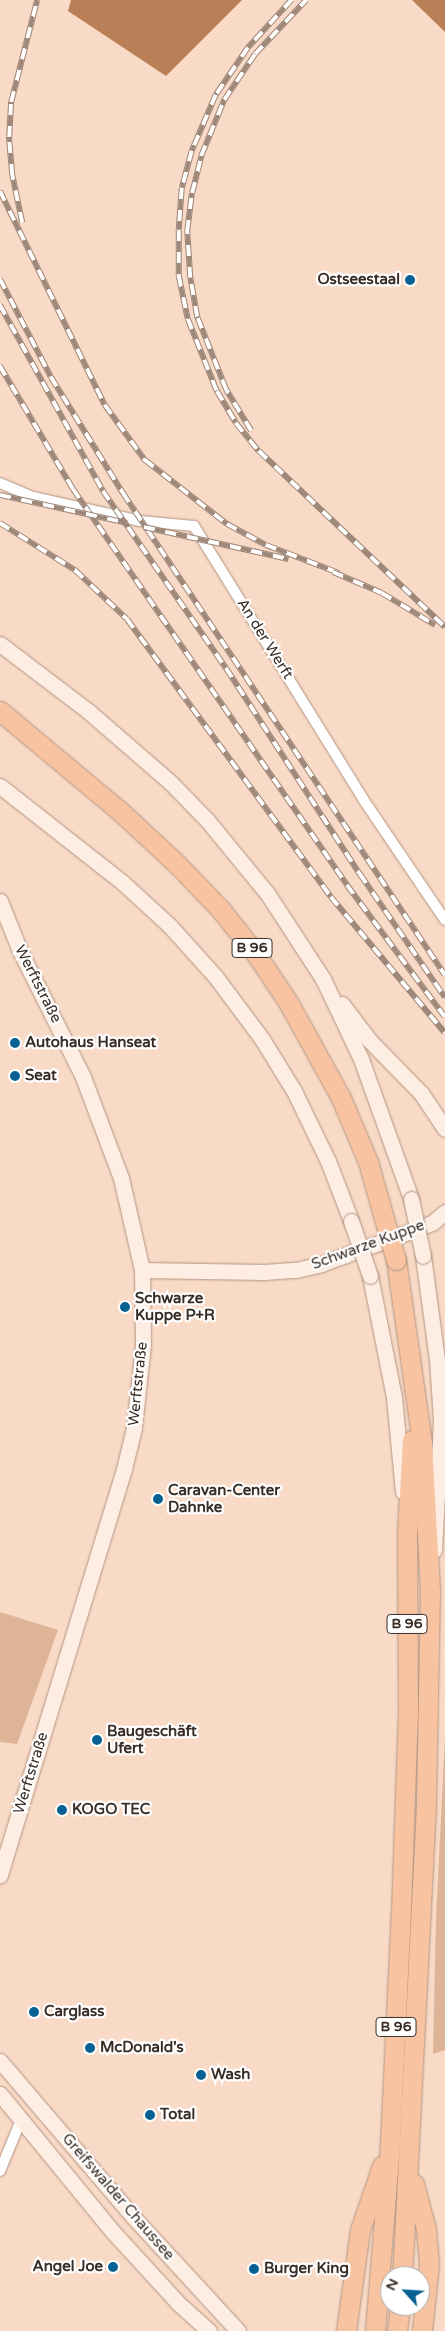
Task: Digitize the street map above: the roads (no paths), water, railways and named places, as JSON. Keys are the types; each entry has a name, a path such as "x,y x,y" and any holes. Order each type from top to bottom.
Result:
{"highway":[{"name":"B 96","path":"0,711 122,813 178,864 221,910 256,954 293,1010 341,1098 368,1162 396,1260 412,1361 422,1443 430,1591 426,1796 410,2170 403,2266"},
{"name":"B 96","path":"375,2331 390,2143 408,1716 406,1533 412,1434 412,1361"},
{"path":"346,2331 360,2230 390,2143"},
{"path":"410,2170 426,2229 429,2264 422,2331"},
{"path":"397,2331 399,2316"}],"main road":[{"path":"0,644 132,747 207,820 267,893 323,979 370,1040 421,1093 445,1129"},
{"path":"0,786 122,882 169,925 215,976 262,1039 294,1091 328,1161 370,1276 394,1397 406,1533"},
{"name":"Werftstraße","path":"0,901 20,951 83,1077 121,1178 142,1270 141,1380 134,1428 0,1875"},
{"path":"323,979 361,1059 411,1199 423,1256 437,1359 440,1421 430,1591"},
{"name":"Schwarze Kuppe","path":"142,1270 264,1272 296,1270 321,1264 387,1240 432,1223 444,1215"},
{"name":"Greifswalder Chaussee","path":"0,2061 136,2220 238,2331"},
{"name":"Greifswalder Chaussee","path":"0,2094 113,2232 207,2330"}],"street":[{"name":"An der Werft","path":"0,483 33,497 140,521 194,526 363,799 445,920"},
{"path":"0,2172 21,2120"}],"railway":[{"path":"22,223 12,175 9,137 11,102 37,0"},
{"path":"292,0 248,48 216,95 192,151 182,188 179,230 179,276 188,319 217,391 236,423 259,451 445,627"},
{"path":"251,431 226,390 197,317 190,278 187,231 192,193 201,156 224,100 255,54 306,0"},
{"path":"0,191 105,405 145,460 227,524 266,545 339,573"},
{"path":"0,279 51,377 123,493 445,975"},
{"path":"0,305 103,491 226,668 360,874 445,997"},
{"path":"0,366 73,489 347,885 445,1017"},
{"path":"0,495 127,523"},
{"path":"0,523 75,570 127,619 331,897 445,1033"},
{"path":"144,527 288,559"},
{"path":"333,572 382,593 435,625"}],"place":[{"name":"Ostseestaal","path":"410,280"},
{"name":"Autohaus Hanseat","path":"15,1043"},
{"name":"Seat","path":"15,1076"},
{"name":"Schwarze Kuppe P+R","path":"125,1307"},
{"name":"Caravan-Center Dahnke","path":"158,1499"},
{"name":"Baugeschäft Ufert","path":"97,1740"},
{"name":"KOGO TEC","path":"62,1810"},
{"name":"Carglass","path":"34,2012"},
{"name":"McDonald's","path":"90,2048"},
{"name":"Wash","path":"201,2075"},
{"name":"Total","path":"150,2115"},
{"name":"Angel Joe","path":"113,2267"},
{"name":"Burger King","path":"254,2269"}]}
